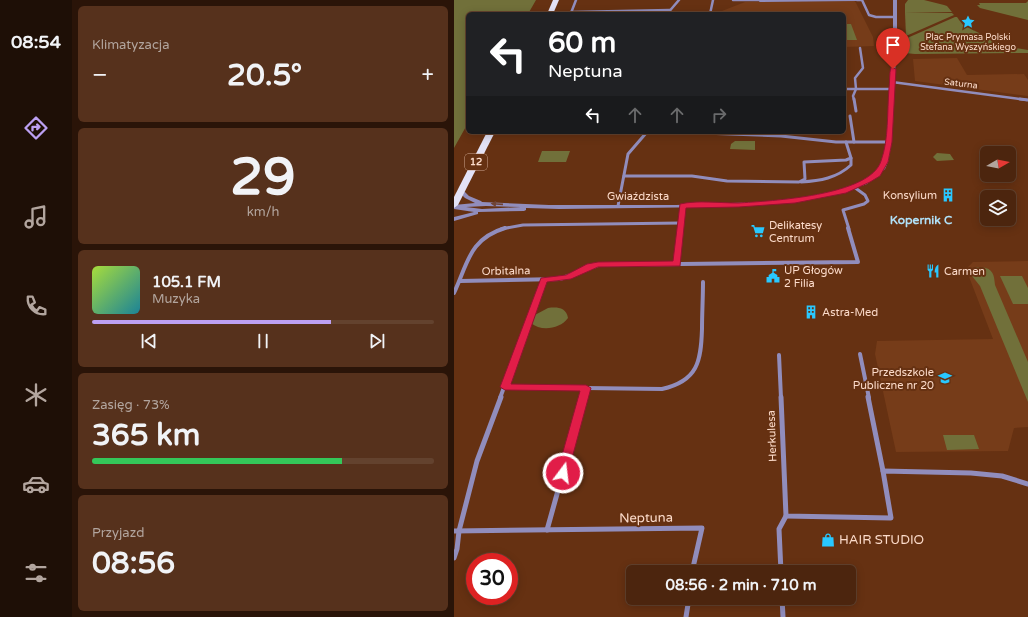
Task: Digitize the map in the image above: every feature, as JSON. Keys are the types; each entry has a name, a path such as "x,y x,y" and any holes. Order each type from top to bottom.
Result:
{"main road":[{"path":"551,12 556,0"},
{"name":"12","path":"454,206 490,134"}],"street":[{"path":"571,12 576,0"},
{"path":"604,12 670,10 680,0"},
{"path":"710,12 713,0"},
{"path":"733,0 862,0 869,15 876,17 894,12 899,0"},
{"path":"758,1 762,0"},
{"name":"Gwiaździsta","path":"454,206 482,211 540,207 739,205 822,196 854,187 878,174 885,162 889,142 895,46 895,0"},
{"name":"Gwiaździsta","path":"890,3 894,12"},
{"path":"856,111 853,96 856,89 855,78 863,68 860,48"},
{"name":"Saturna","path":"892,82 1028,100"},
{"path":"846,89 892,89"},
{"path":"850,116 854,142"},
{"path":"618,206 628,154 646,134"},
{"path":"756,134 846,142 889,142"},
{"path":"804,134 805,138"},
{"path":"624,176 692,176 727,181 799,182 821,180 838,174 851,165 851,158 846,142"},
{"path":"799,182 805,180 804,162 846,160 851,158"},
{"path":"683,206 677,264 858,262 842,210 864,204 868,201 868,198 854,187"},
{"path":"461,191 468,197 481,202"},
{"name":"Gwiaździsta","path":"454,206 481,202 540,207"},
{"path":"454,219 482,211"},
{"name":"Orbitalna","path":"454,293 476,245 494,232 513,226 681,223"},
{"name":"Orbitalna","path":"460,281 544,280 568,277 590,266 598,265 677,264"},
{"path":"454,558 457,549 456,531 477,461 544,280"},
{"path":"505,387 670,388 688,378 695,371 701,352 703,282"},
{"path":"786,516 891,518 860,354"},
{"name":"Herkulesa","path":"779,355 786,516 780,530 781,565"},
{"path":"547,530 586,388"},
{"path":"883,472 971,473 1002,476 1028,484"},
{"name":"Neptuna","path":"456,531 702,528 694,565"},
{"path":"686,617 687,605"},
{"path":"782,605 783,617"}],"shaded area":[{"path":"454,0 536,0 529,12 466,12 466,127 454,148"},
{"path":"908,0 924,0 944,5 947,6 952,12 905,13 905,4"},
{"path":"855,1 873,37 874,46 846,47 846,12 722,12 745,2"},
{"path":"1028,1 1028,20 980,8 977,5 980,5 979,3 1026,3"},
{"path":"905,13 952,13 954,15 906,36"},
{"path":"957,17 963,25 995,41 999,45 1028,50 1028,53 905,53 905,39"},
{"path":"846,24 851,24 857,40 846,40"},
{"path":"957,58 967,75 1024,74 1028,80 1028,96 915,81 913,59"},
{"path":"735,141 755,141 755,150 730,149 731,144"},
{"path":"542,151 570,151 566,162 538,162"},
{"path":"937,153 950,154 954,160 937,161 933,157"},
{"name":"Przedszkole Publiczne nr 20","path":"1028,261 1028,427 1014,428 1008,451 896,452 875,354 877,341 993,339 966,269 973,262"},
{"path":"976,267 989,269 992,273 995,285 1028,362 1028,402 980,286 972,276 971,270"},
{"path":"1000,276 1022,276 1028,288 1028,304 1013,304"},
{"path":"548,308 561,308 567,314 568,318 560,325 550,328 540,328 531,323 533,316"},
{"path":"943,435 974,435 979,449 947,450"}],"place":[{"name":"Plac Prymasa Polski Stefana Wyszyńskiego","path":"968,22"},
{"name":"Konsylium","path":"948,195"},
{"name":"Delikatesy Centrum","path":"758,231"},
{"name":"Carmen","path":"933,271"},
{"name":"UP Głogów 2 Filia","path":"773,276"},
{"name":"Astra-Med","path":"811,312"},
{"name":"Przedszkole Publiczne nr 20","path":"945,378"},
{"name":"HAIR STUDIO","path":"828,540"}],"district":[{"name":"Kopernik C","path":"921,220"}],"route":[{"path":"563,473 586,388 505,387 544,280 573,276 590,266 598,265 677,264 683,206 739,205 795,200 843,191 868,181 878,174 885,162 889,142 893,69"}]}
